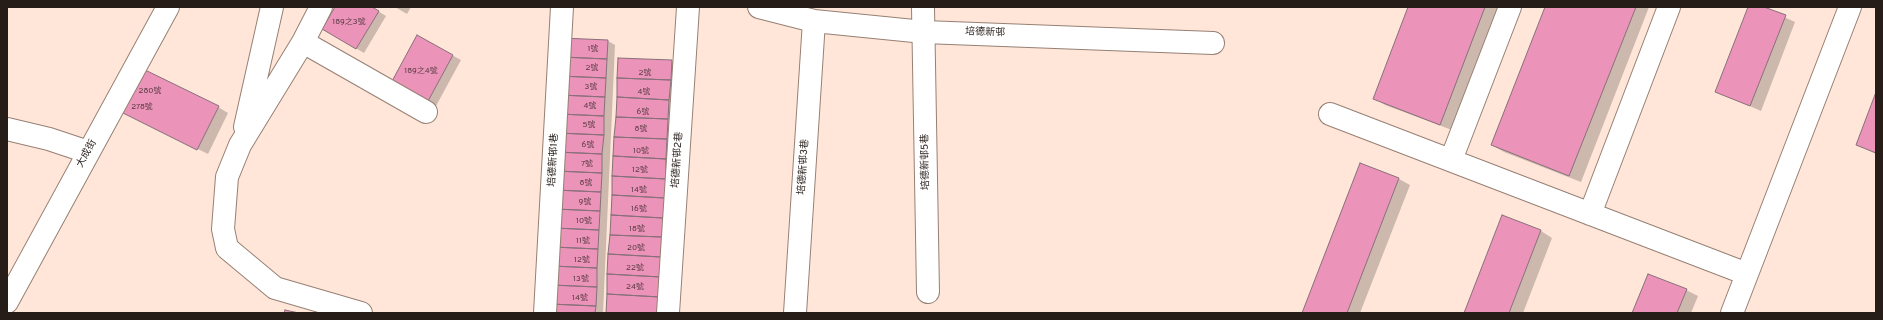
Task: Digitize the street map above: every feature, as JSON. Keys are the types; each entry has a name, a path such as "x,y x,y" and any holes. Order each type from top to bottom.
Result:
{"street":[{"name":"大成街","path":"7,302 168,7"},
{"path":"272,7 240,145 227,177 223,229 227,248 275,288 361,313"},
{"path":"240,145 303,42 321,7"},
{"name":"培德新邨1巷","path":"545,313 562,7"},
{"name":"培德新邨2巷","path":"668,313 688,7"},
{"name":"培德新邨","path":"760,7 814,21 924,32 1213,43"},
{"name":"培德新邨5巷","path":"922,7 924,32 928,292"},
{"path":"1451,160 1510,7"},
{"path":"1590,214 1669,7"},
{"path":"1732,313 1850,7"},
{"name":"培德新邨3巷","path":"795,313 814,21"},
{"path":"303,42 426,112"},
{"path":"1330,114 1747,274"},
{"path":"7,129 49,139 88,152"}],"building":[{"path":"335,7 372,7 379,11 356,49 322,29"},
{"path":"1408,7 1485,7 1440,125 1373,99"},
{"path":"1545,7 1636,7 1569,176 1491,145"},
{"path":"1748,7 1764,7 1786,15 1750,106 1715,92"},
{"path":"417,35 453,55 427,103 391,83"},
{"path":"562,38 608,40 607,59 562,57"},
{"path":"562,57 607,59 606,78 560,76"},
{"path":"618,58 672,60 671,80 617,78"},
{"path":"141,68 219,106 197,150 119,111"},
{"path":"560,76 606,78 605,97 560,95"},
{"path":"617,78 671,80 669,100 617,97"},
{"path":"1876,92 1876,153 1856,145"},
{"path":"560,95 605,97 604,116 559,114"},
{"path":"617,97 669,100 668,119 616,117"},
{"path":"559,114 604,116 604,135 558,133"},
{"path":"616,117 668,119 667,139 614,137"},
{"path":"558,133 604,135 602,154 557,152"},
{"path":"614,137 667,139 666,159 613,156"},
{"path":"557,152 602,154 602,173 556,171"},
{"path":"613,156 666,159 666,179 612,176"},
{"path":"1360,163 1399,178 1347,313 1302,313"},
{"path":"556,171 602,173 601,192 555,190"},
{"path":"612,176 666,179 665,198 612,195"},
{"path":"555,190 601,192 600,211 555,209"},
{"path":"612,195 665,198 663,218 611,215"},
{"path":"555,209 600,211 599,230 554,228"},
{"path":"611,215 663,218 662,237 610,235"},
{"path":"1502,215 1541,230 1509,313 1464,313"},
{"path":"554,228 599,230 598,249 553,247"},
{"path":"610,235 662,237 661,257 608,254"},
{"path":"553,247 598,249 597,268 552,266"},
{"path":"608,254 661,257 661,277 607,274"},
{"path":"552,266 597,268 597,287 551,285"},
{"path":"607,274 661,277 660,297 607,294"},
{"path":"1648,274 1687,289 1677,313 1632,313"},
{"path":"551,285 597,287 596,306 550,304"},
{"path":"607,294 660,297 659,313 606,313"},
{"path":"550,304 596,306 595,313 550,313"},
{"path":"285,310 299,313 284,313"}]}
